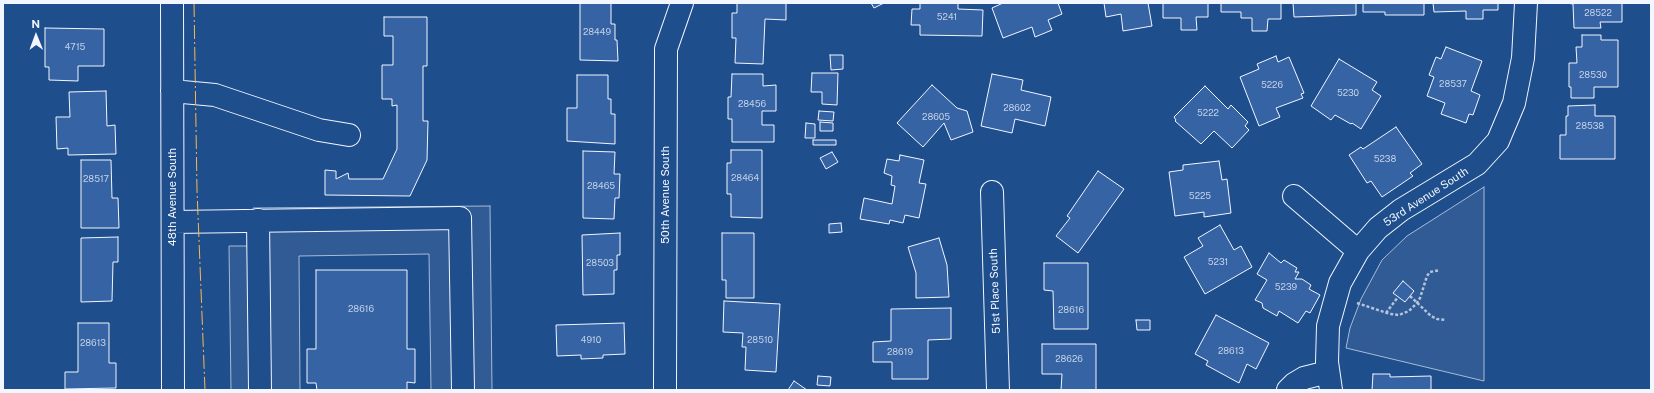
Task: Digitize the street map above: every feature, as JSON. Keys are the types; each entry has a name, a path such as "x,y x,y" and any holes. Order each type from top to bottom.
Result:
{"street":[{"name":"48th Avenue South","path":"172,3 173,390"},
{"name":"50th Avenue South","path":"666,390 666,49 682,3"},
{"name":"53rd Avenue South","path":"1330,381 1327,362 1328,326 1340,283 1358,251 1378,228 1401,210 1477,164 1498,141 1514,103 1523,58 1526,3"},
{"path":"172,91 215,95 319,130 349,135"},
{"name":"51st Place South","path":"992,192 998,390"},
{"path":"1294,196 1358,251"},
{"path":"173,222 460,218 463,390"},
{"path":"258,220 260,390"},
{"path":"1288,390 1304,378 1330,381"}],"path":[{"path":"1336,295 1386,313 1399,315 1409,311 1417,303 1427,276 1430,272 1440,270"},
{"path":"1410,296 1431,316 1437,320 1446,320"},
{"path":"1386,313 1398,297"}],"shaded area":[{"path":"1484,187 1484,381 1346,348 1350,328 1361,299 1382,260 1407,236"},
{"path":"490,206 492,390 431,390 429,254 299,256 300,390 231,390 229,246 253,246 253,208"}],"building":[{"path":"580,3 611,3 611,24 615,24 615,40 617,40 618,61 580,60"},
{"path":"737,3 786,3 786,20 765,19 763,64 735,63 736,38 732,38 732,13 737,13"},
{"path":"871,3 884,3 874,8"},
{"path":"920,3 958,3 958,9 983,10 982,36 920,35 920,25 911,25 912,9 920,9"},
{"path":"1003,3 1058,3 1062,14 1048,20 1052,30 1035,37 1032,27 1003,38 992,8"},
{"path":"1104,3 1148,3 1152,26 1123,31 1121,14 1106,17"},
{"path":"1163,3 1208,3 1208,17 1196,17 1197,30 1181,30 1181,18 1163,18"},
{"path":"1221,3 1281,3 1281,19 1268,19 1267,31 1252,31 1252,18 1241,18 1241,12 1221,12"},
{"path":"1293,3 1356,3 1356,15 1294,17"},
{"path":"1363,3 1424,3 1424,15 1385,15 1385,12 1363,12"},
{"path":"1433,3 1498,3 1498,10 1483,10 1483,19 1466,19 1466,11 1434,12"},
{"path":"1567,3 1622,3 1622,22 1600,22 1601,28 1574,28 1573,4"},
{"path":"384,17 427,17 427,66 423,66 423,121 428,121 427,160 410,196 325,195 325,170 336,171 336,179 348,173 349,179 383,179 397,149 397,105 392,106 392,99 382,99 382,65 393,65 393,36 384,36"},
{"path":"45,28 104,29 104,66 78,66 78,81 49,80 49,67 45,67"},
{"path":"1582,35 1601,35 1601,40 1618,40 1618,87 1594,87 1594,98 1571,98 1571,87 1569,87 1569,63 1577,63 1576,47 1582,47"},
{"path":"1446,47 1482,61 1471,91 1480,95 1473,115 1469,114 1466,123 1441,114 1445,103 1427,96 1434,77 1429,75 1436,57 1441,59"},
{"path":"830,55 843,55 843,69 831,70"},
{"path":"1276,56 1278,62 1289,57 1304,93 1301,94 1303,98 1276,108 1280,117 1259,126 1240,77 1259,69 1257,64"},
{"path":"1339,59 1377,82 1372,90 1381,96 1361,129 1335,115 1331,120 1311,106"},
{"path":"812,73 838,73 837,105 822,104 822,92 811,92"},
{"path":"732,74 763,74 763,86 776,85 776,111 762,111 762,125 774,125 774,142 732,142 732,119 728,119 728,97 731,97"},
{"path":"992,74 1023,80 1021,90 1051,97 1045,126 1015,119 1012,133 981,126"},
{"path":"577,75 608,75 608,99 611,99 611,114 615,114 615,144 567,141 567,108 577,108"},
{"path":"932,85 957,108 967,111 973,132 951,140 944,123 923,147 897,123"},
{"path":"1205,86 1228,109 1231,105 1248,122 1245,126 1249,130 1232,148 1214,131 1201,144 1175,121 1176,120 1174,117"},
{"path":"106,91 107,126 115,125 116,154 68,155 68,148 57,149 56,117 70,117 69,92"},
{"path":"1595,105 1595,116 1615,116 1615,159 1560,159 1560,135 1566,135 1566,116 1568,116 1568,106"},
{"path":"819,111 834,112 833,121 818,120"},
{"path":"820,122 833,123 833,131 820,131"},
{"path":"806,123 815,124 815,138 805,138"},
{"path":"1396,127 1422,164 1410,173 1413,176 1382,197 1371,181 1367,183 1349,155 1361,147 1363,149"},
{"path":"813,140 836,140 836,145 813,145"},
{"path":"731,150 762,150 762,218 731,217 731,194 727,194 727,163 731,163"},
{"path":"583,151 615,152 614,174 620,174 619,198 615,198 614,219 583,218"},
{"path":"832,152 838,162 826,169 820,158"},
{"path":"900,155 924,160 919,183 926,184 919,218 905,215 903,223 890,220 889,224 860,219 864,198 892,204 895,186 891,185 892,176 884,173 887,159 899,161"},
{"path":"81,160 111,160 112,198 118,198 119,228 81,228"},
{"path":"1219,161 1222,180 1227,179 1231,213 1204,217 1204,212 1175,216 1169,172 1183,170 1183,165"},
{"path":"1098,171 1124,189 1078,253 1056,236 1070,218 1067,216"},
{"path":"841,223 842,232 829,233 829,224"},
{"path":"1220,225 1234,250 1241,246 1252,267 1205,294 1184,257 1203,246 1198,238"},
{"path":"620,233 620,255 617,255 617,270 614,270 614,294 583,295 582,235"},
{"path":"722,233 754,233 754,298 726,298 726,280 722,280"},
{"path":"118,237 118,262 113,262 112,301 81,302 81,238"},
{"path":"939,238 947,265 949,297 916,298 916,273 908,247"},
{"path":"1269,253 1281,263 1284,260 1297,268 1295,272 1299,272 1295,279 1302,279 1311,285 1309,289 1320,295 1310,313 1306,311 1298,323 1279,311 1277,316 1263,308 1262,303 1255,300 1267,280 1257,274"},
{"path":"1044,263 1088,263 1088,329 1054,329 1053,291 1044,290"},
{"path":"316,270 407,270 407,349 415,349 415,383 407,382 407,390 317,390 316,383 307,383 307,349 316,349"},
{"path":"1403,281 1414,291 1405,302 1393,293"},
{"path":"724,301 780,304 776,372 745,370 746,347 742,347 743,333 723,332"},
{"path":"951,308 951,339 928,340 928,379 892,379 892,362 873,362 873,342 891,341 891,309"},
{"path":"1216,315 1269,343 1256,369 1247,364 1239,383 1206,365 1208,361 1195,354"},
{"path":"1136,320 1150,320 1150,330 1137,330"},
{"path":"78,323 109,323 109,363 116,363 116,388 65,389 65,372 78,372"},
{"path":"624,323 625,354 603,355 603,358 581,359 581,355 557,356 556,325"},
{"path":"1042,344 1096,344 1096,390 1061,390 1062,374 1042,374"},
{"path":"1373,374 1390,374 1390,377 1431,376 1431,390 1372,390"},
{"path":"818,376 831,377 830,386 817,385"},
{"path":"794,381 807,390 788,390"}],"power":[{"path":"194,3 197,190 205,390"}]}
